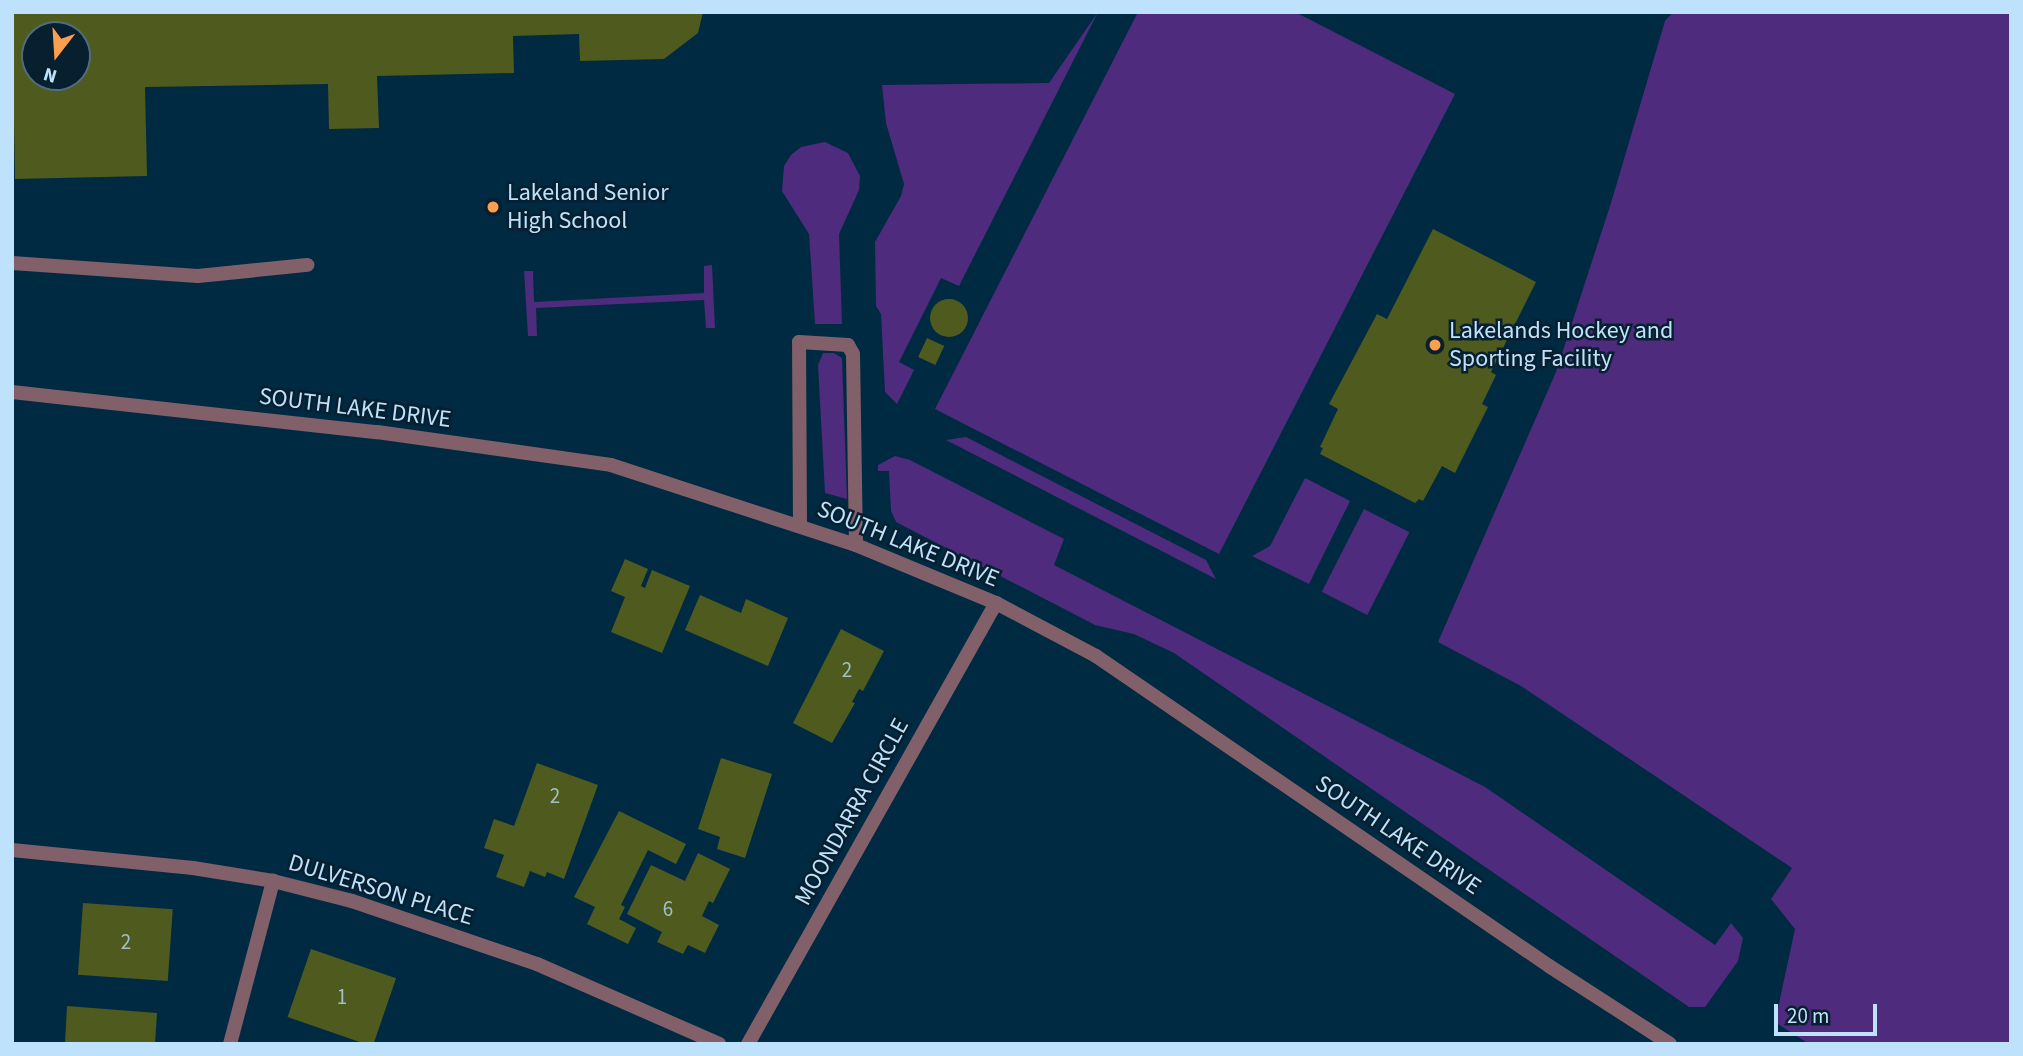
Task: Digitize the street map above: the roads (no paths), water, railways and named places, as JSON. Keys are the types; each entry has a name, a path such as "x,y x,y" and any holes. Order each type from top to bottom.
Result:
{"street":[{"path":"12,263 198,276 307,265"},
{"path":"800,526 799,342 839,342 848,345 853,354 856,545"},
{"name":"SOUTH LAKE DRIVE","path":"12,392 377,432 611,465 856,545 996,603 1096,656 1549,966 1670,1044"},
{"name":"MOONDARRA CIRCLE","path":"748,1044 996,603"},
{"name":"DULVERSON PLACE","path":"12,850 194,868 274,881 352,901 537,964 719,1044"},
{"path":"230,1044 274,881"}],"place":[{"name":"Lakeland Senior High School","path":"493,207"},
{"name":"Lakelands Hockey and Sporting Facility","path":"1435,345"}]}
